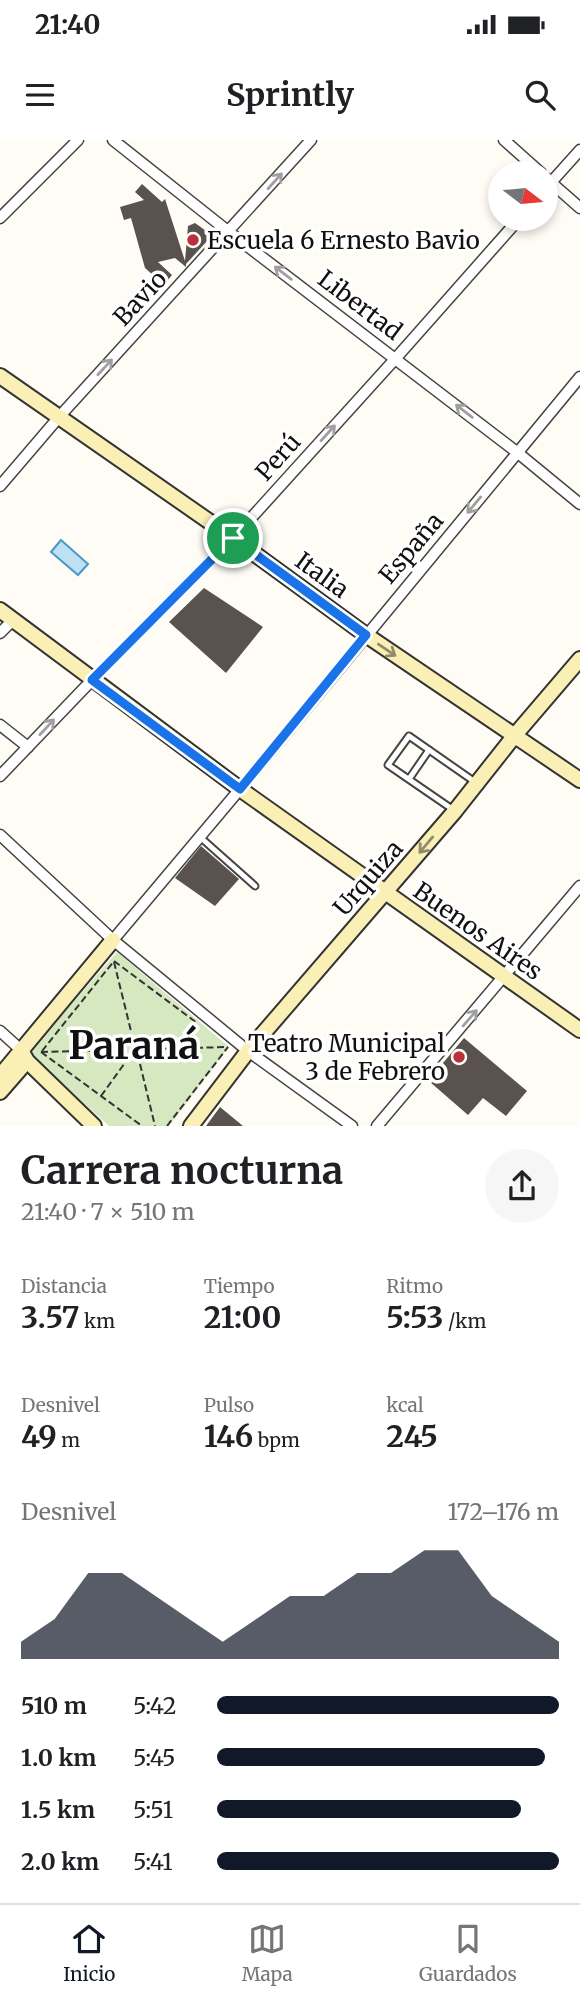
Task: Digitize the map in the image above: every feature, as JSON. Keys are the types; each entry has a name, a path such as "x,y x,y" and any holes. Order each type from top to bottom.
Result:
{"street":[{"path":"0,218 78,140"},
{"name":"Libertad","path":"113,140 518,453 580,504"},
{"name":"Bavio","path":"0,486 59,417 311,140"},
{"path":"504,140 528,161"},
{"path":"558,173 580,150"},
{"path":"558,191 580,208"},
{"name":"Perú","path":"0,776 233,538 508,231"},
{"name":"Italia","path":"0,376 233,538 366,635 580,780"},
{"name":"España","path":"113,940 580,377"},
{"name":"Buenos Aires","path":"0,610 240,789 580,1030"},
{"path":"0,634 13,620"},
{"name":"Urquiza","path":"191,1126 248,1051 385,894 580,659"},
{"path":"0,725 28,747"},
{"path":"0,835 113,940 248,1051 352,1126"},
{"path":"377,1126 580,886"},
{"path":"0,1092 24,1055 113,940"},
{"path":"0,1031 94,1126"},
{"path":"0,1076 24,1055"}],"lane":[{"path":"455,811 388,765 410,736 477,783"},
{"path":"409,779 429,750"},
{"path":"200,837 255,886"}],"path":[{"path":"114,961 197,1023"},
{"path":"114,961 131,1031"},
{"path":"41,1052 114,961"},
{"path":"154,1049 229,1046 167,1126"},
{"path":"41,1052 120,1050"},
{"path":"41,1052 142,1126"},
{"path":"101,1096 127,1060"},
{"path":"139,1064 155,1126"}],"green space":[{"path":"117,952 229,1047 169,1126 109,1126 29,1053"}],"water":[{"path":"61,540 88,564 78,575 51,552"}],"building":[{"path":"142,184 162,202 165,199 185,261 188,226 195,223 209,233 208,240 186,267 175,258 158,262 172,275 164,285 145,268 131,218 124,220 120,207 144,200 135,192"},
{"path":"204,588 263,627 226,673 169,622"},
{"path":"201,846 239,879 215,906 175,878"},
{"path":"464,1038 527,1091 506,1116 483,1098 468,1115 430,1082"},
{"path":"220,1107 243,1126 206,1126"}],"place":[{"name":"Escuela 6 Ernesto Bavio","path":"193,240"},
{"name":"Teatro Municipal 3 de Febrero","path":"459,1057"}],"district":[{"name":"Paraná","path":"134,1045"}],"route":[{"path":"233,538 366,635 240,789 92,680 233,538"}]}
